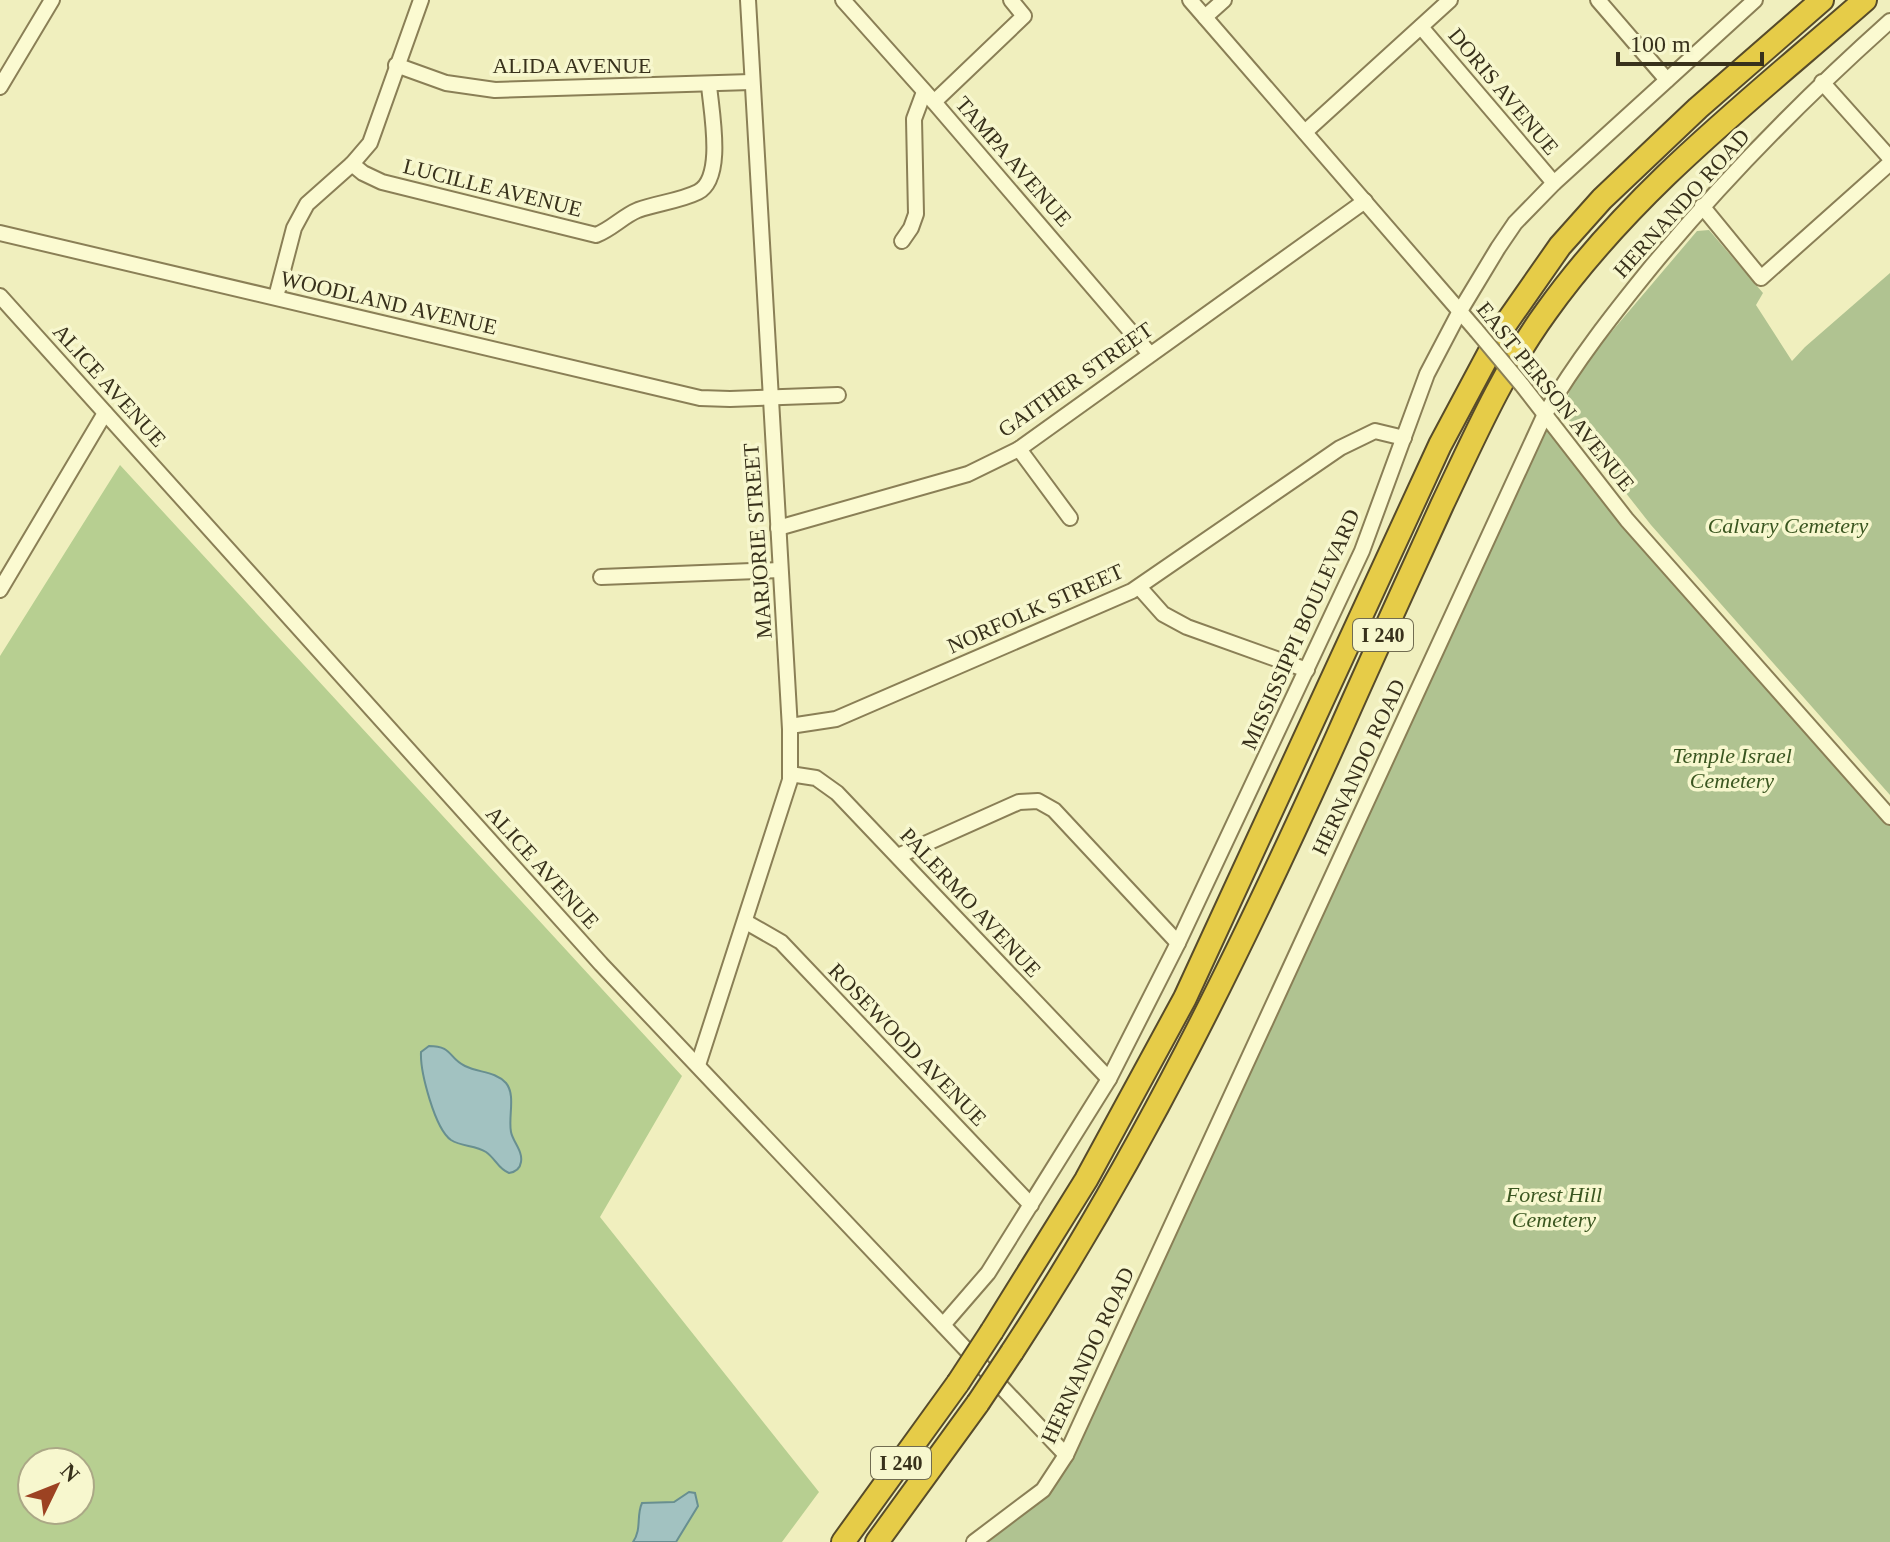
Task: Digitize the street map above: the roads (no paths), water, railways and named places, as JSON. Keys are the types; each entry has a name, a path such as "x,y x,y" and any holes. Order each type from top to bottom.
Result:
{"highway":[{"name":"I 240","path":"843,1542 992,1331 1086,1180 1185,998 1433,458 1460,402 1502,329 1560,246 1592,210 1698,108 1822,0"},
{"name":"I 240","path":"877,1542 978,1403 1098,1216 1202,1025 1245,938 1459,470 1523,346 1563,288 1617,222 1681,161 1865,0"}],"street":[{"path":"0,87 52,0"},
{"path":"276,297 294,228 307,204 352,164 370,143 421,0"},
{"name":"MARJORIE STREET","path":"698,1065 773,837 790,774 790,726 748,0"},
{"name":"TAMPA AVENUE","path":"843,0 1150,354"},
{"path":"902,241 916,214 914,119 929,97 1024,16 1011,0"},
{"name":"EAST PERSON AVENUE","path":"1190,0 1476,330 1627,520 1890,817"},
{"path":"1205,17 1224,0"},
{"path":"1305,132 1450,0"},
{"path":"1598,0 1667,80"},
{"name":"MISSISSIPPI BOULEVARD","path":"943,1325 988,1273 1109,1079 1178,943 1362,551 1427,374 1460,311 1515,223 1554,183 1755,0"},
{"name":"HERNANDO ROAD","path":"974,1542 1043,1490 1066,1455 1545,414 1567,376 1599,331 1702,206 1822,82 1890,21"},
{"name":"DORIS AVENUE","path":"1421,27 1554,183"},
{"name":"ALIDA AVENUE","path":"396,65 446,83 495,90 751,82"},
{"path":"1702,206 1761,278 1890,161 1822,82"},
{"name":"LUCILLE AVENUE","path":"352,164 382,182 596,235 610,230 635,211 697,193 707,185 713,175 714,158 709,85"},
{"name":"GAITHER STREET","path":"778,528 968,474 1019,449 1365,201"},
{"name":"WOODLAND AVENUE","path":"0,233 700,398 838,395"},
{"name":"ALICE AVENUE","path":"0,296 591,952 1066,1455"},
{"path":"0,590 105,413"},
{"name":"NORFOLK STREET","path":"790,726 836,719 1139,587 1340,448 1375,431 1404,438"},
{"path":"1019,449 1070,518"},
{"path":"601,577 780,570"},
{"path":"1139,587 1163,614 1187,627 1307,670"},
{"name":"PALERMO AVENUE","path":"790,774 816,778 827,784 1109,1079"},
{"path":"898,856 1019,802 1038,801 1054,810 1178,943"},
{"name":"ROSEWOOD AVENUE","path":"746,922 781,942 1031,1205"}],"water":[{"path":"429,1046 442,1048 465,1066 497,1076 506,1083 511,1094 511,1132 521,1158 517,1170 505,1171 486,1152 455,1142 445,1134 434,1113 423,1073 421,1052"},
{"path":"689,1492 695,1493 698,1506 676,1542 633,1542 642,1503 674,1502"}],"park label":[{"name":"Calvary Cemetery","path":"1788,525"},
{"name":"Temple Israel Cemetery","path":"1732,768"},
{"name":"Forest Hill Cemetery","path":"1554,1206"}]}
